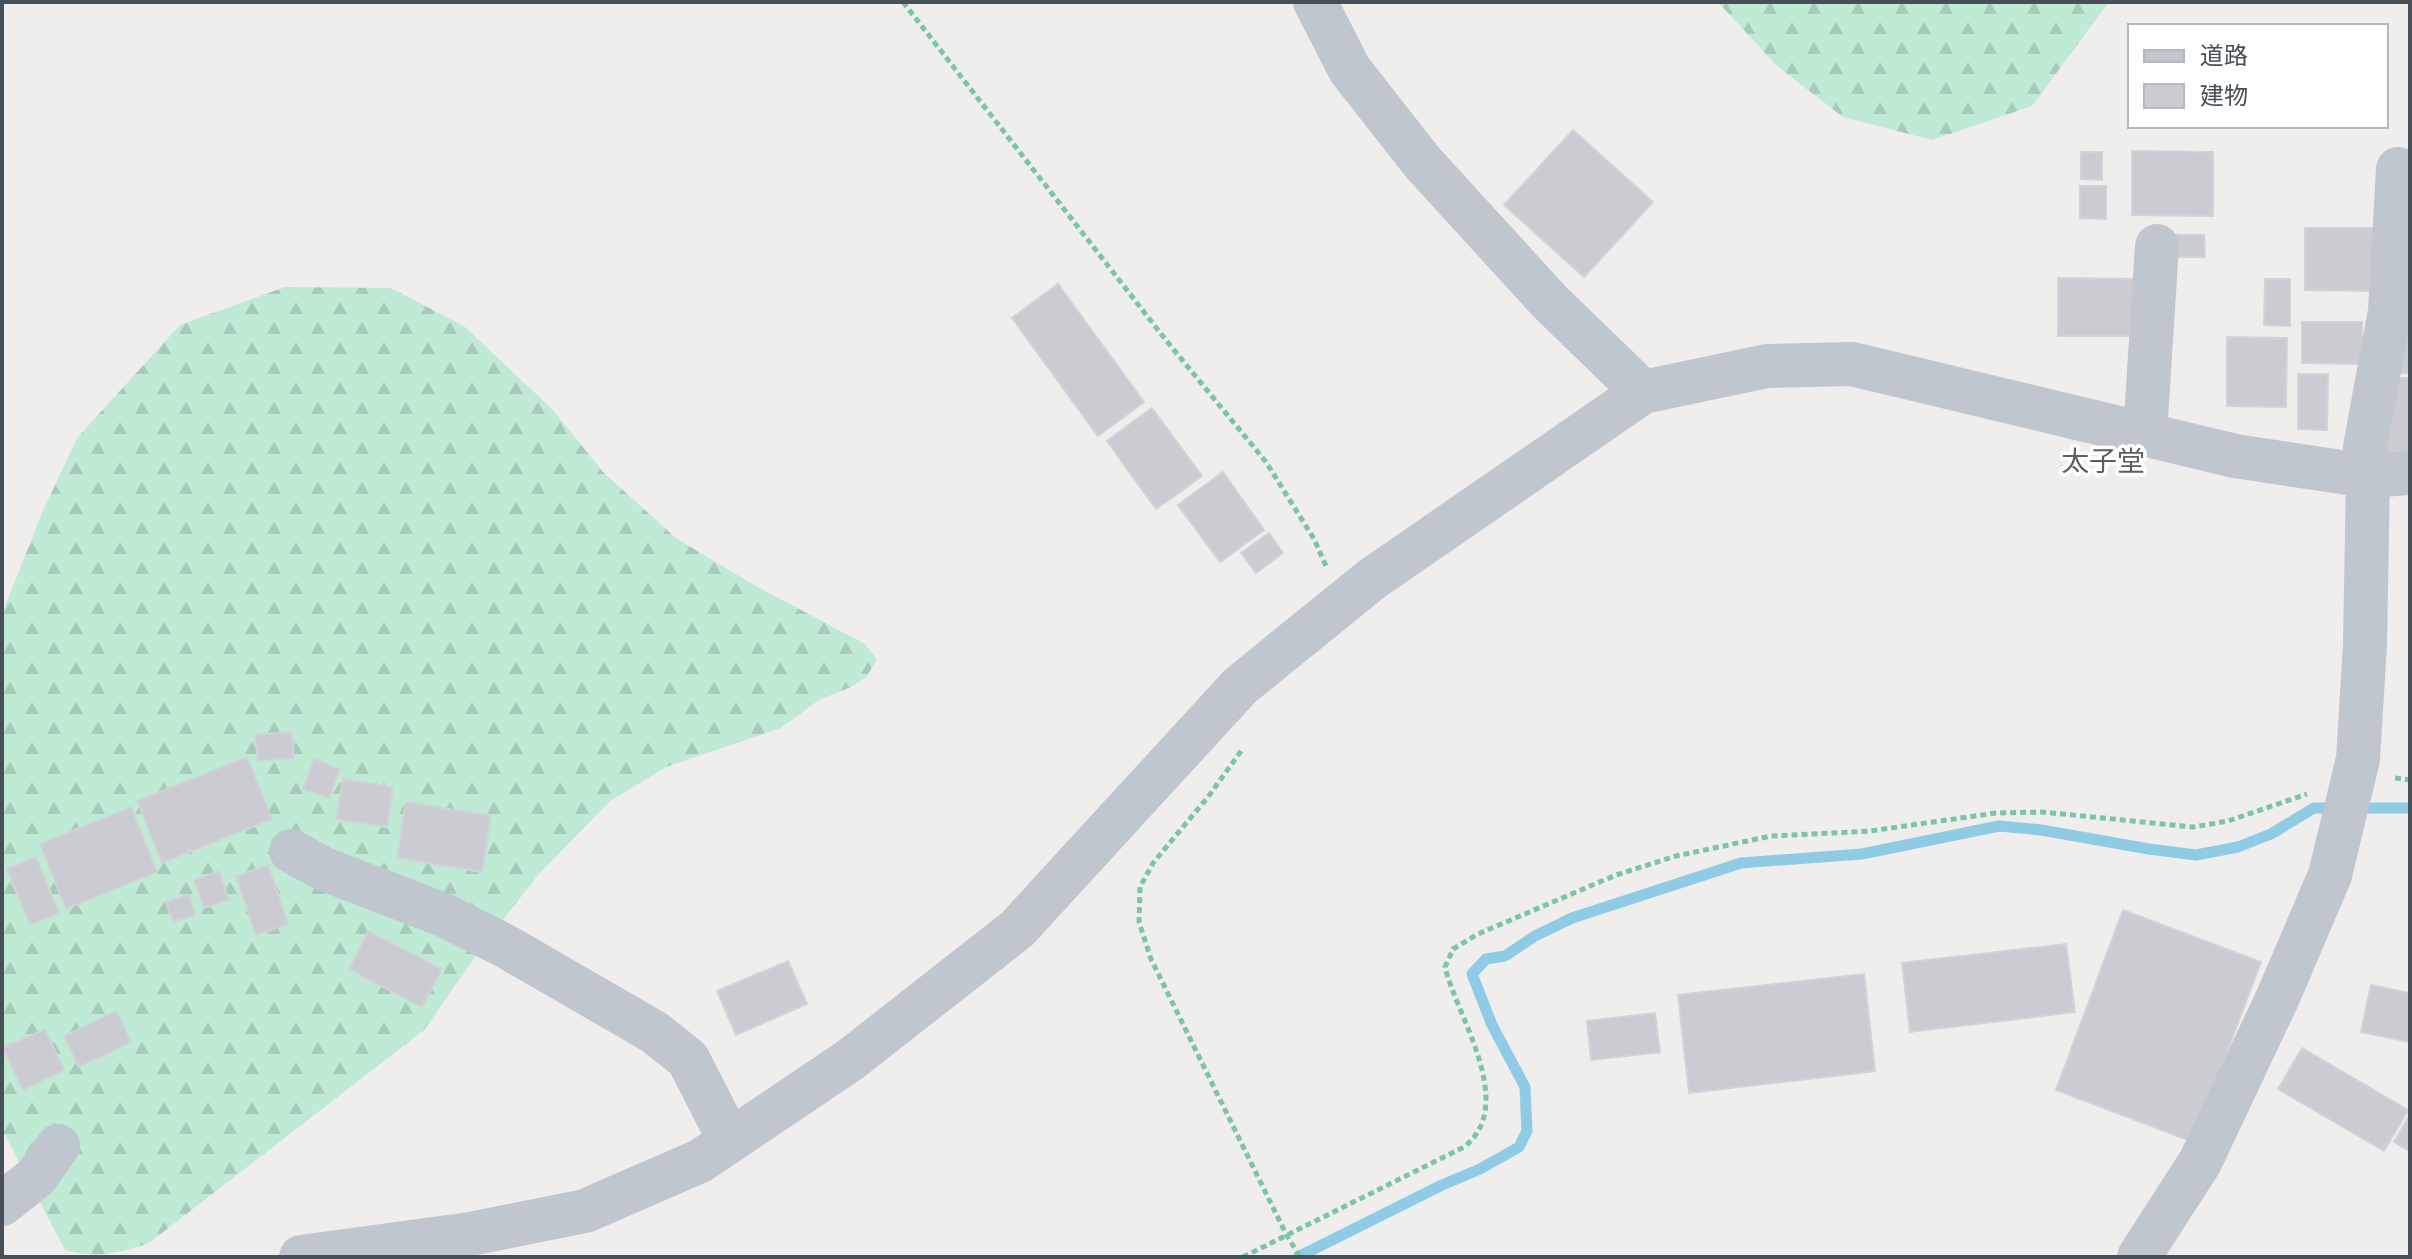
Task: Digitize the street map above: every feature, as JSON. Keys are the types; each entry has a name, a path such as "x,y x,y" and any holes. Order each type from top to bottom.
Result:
{"street":[{"path":"1315,2 1350,70 1423,163 1550,302 1643,392"},
{"path":"2139,1257 2200,1162 2278,997 2330,875 2354,779 2365,645 2389,475 2365,447 2390,311 2398,169"},
{"path":"2145,434 2157,246"},
{"path":"301,1257 470,1234 585,1211 700,1161 850,1060 1017,929 1240,686 1385,570 1643,392 1767,366 1852,364 2235,456 2389,475"},
{"path":"291,851 324,869 446,916 530,960 654,1032 688,1059 730,1141"},
{"path":"2,1204 36,1177 58,1146"}],"path":[{"path":"903,2 1165,339 1266,462 1314,539 1343,603"},
{"path":"1247,743 1208,797 1153,863 1140,887 1139,922 1151,959 1300,1257"},
{"path":"1243,1257 1464,1147 1475,1138 1487,1104 1485,1080 1445,967 1453,949 1478,934 1616,875 1676,856 1771,836 1870,831 1996,813 2193,827 2228,821 2354,779 2385,777 2410,780"}],"green space":[{"path":"1718,2 2109,2 2032,106 1932,140 1843,117 1777,66"},
{"path":"285,287 391,288 465,327 553,410 603,472 677,539 754,585 865,644 877,660 866,677 819,700 781,728 666,767 609,802 538,875 485,943 424,1030 149,1243 107,1254 76,1253 65,1250 2,1129 2,614 42,513 77,438 180,325"}],"building":[{"path":"1573,130 1653,202 1584,277 1504,205"},
{"path":"2132,151 2213,152 2213,216 2132,215"},
{"path":"2081,152 2102,152 2102,180 2081,179"},
{"path":"2080,186 2106,186 2106,219 2080,218"},
{"path":"2305,228 2377,228 2376,291 2305,290"},
{"path":"2176,235 2204,235 2205,257 2175,257"},
{"path":"2058,278 2137,279 2137,336 2058,336"},
{"path":"2265,279 2290,279 2290,326 2264,325"},
{"path":"1058,284 1144,402 1098,436 1012,318"},
{"path":"2302,322 2362,322 2362,364 2302,363"},
{"path":"2401,336 2410,337 2410,373 2400,373"},
{"path":"2227,337 2287,338 2286,407 2227,406"},
{"path":"2298,374 2328,374 2327,430 2298,429"},
{"path":"2385,378 2410,378 2410,457 2385,457"},
{"path":"1152,408 1202,476 1156,509 1107,441"},
{"path":"1223,472 1264,530 1220,562 1178,505"},
{"path":"1269,533 1283,553 1256,573 1241,553"},
{"path":"292,732 294,758 258,761 255,735"},
{"path":"247,757 272,819 162,863 137,801"},
{"path":"314,759 340,769 329,798 303,789"},
{"path":"343,779 393,787 387,827 336,819"},
{"path":"406,802 491,816 482,872 397,858"},
{"path":"131,807 157,872 66,909 40,844"},
{"path":"36,857 59,913 30,925 7,869"},
{"path":"268,865 288,924 256,935 236,876"},
{"path":"219,871 229,900 204,908 194,880"},
{"path":"189,895 195,915 173,922 166,902"},
{"path":"2123,910 2261,962 2193,1142 2056,1090"},
{"path":"368,931 442,969 422,1007 349,969"},
{"path":"2066,944 2075,1012 1910,1032 1902,963"},
{"path":"788,961 807,1004 736,1035 717,991"},
{"path":"1864,974 1875,1071 1689,1093 1678,995"},
{"path":"2371,985 2410,993 2410,1042 2361,1032"},
{"path":"117,1011 131,1042 79,1067 64,1036"},
{"path":"1655,1013 1660,1052 1591,1060 1587,1021"},
{"path":"45,1029 64,1070 23,1090 3,1048"},
{"path":"2302,1048 2408,1110 2384,1151 2278,1089"},
{"path":"2410,1115 2410,1151 2394,1142"}],"waterway":[{"path":"1298,1257 1519,1147 1527,1131 1525,1087 1492,1025 1472,974 1486,959 1505,956 1535,936 1572,918 1741,863 1862,854 1999,826 2196,855 2238,847 2271,834 2314,808 2337,808"},
{"path":"2354,808 2410,808"}],"district":[{"name":"太子堂","path":"2103,461"}]}
